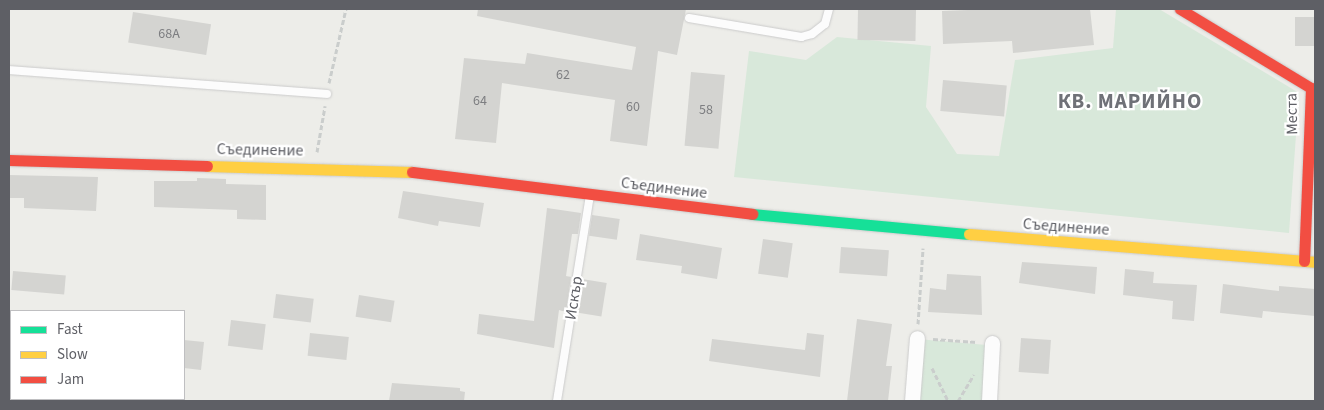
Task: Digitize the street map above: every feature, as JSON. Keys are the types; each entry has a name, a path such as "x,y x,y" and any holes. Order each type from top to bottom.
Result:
{"street":[{"name":"Места","path":"1180,9 1313,88 1310,262"},
{"name":"Съединение","path":"9,160 427,172 590,194 924,232 1310,262"},
{"path":"912,401 917,338"},
{"path":"989,401 992,343"}],"lane":[{"path":"689,18 801,37 812,34 824,24 829,9"},
{"path":"9,70 327,94"},
{"name":"Искър","path":"557,401 590,194"}],"path":[{"path":"924,232 917,338 992,343"},
{"path":"930,365 948,401"}],"green space":[{"path":"1116,9 1159,9 1299,93 1289,233 734,177 749,51 806,60 837,37 931,46 926,107 957,154 999,156 1015,60 1113,48"},
{"path":"917,339 993,346 988,401 912,401"}],"building":[{"path":"478,9 686,9 677,55 658,51 647,146 610,141 615,100 502,83 496,143 455,139 464,58 525,64 527,53 632,70 636,47 477,16"},
{"path":"858,9 916,10 915,41 857,40"},
{"path":"1090,9 1094,45 1013,53 1012,41 943,44 942,11"},
{"path":"133,12 211,24 206,55 128,43"},
{"path":"1295,17 1315,17 1315,46 1295,46"},
{"path":"691,72 725,75 718,149 685,146"},
{"path":"943,80 1007,86 1004,116 940,111"},
{"path":"9,175 98,177 96,211 24,208 24,198 9,198"},
{"path":"197,178 226,179 226,184 266,185 266,220 237,219 237,210 154,207 154,181 197,181"},
{"path":"403,191 484,203 480,227 439,221 438,226 398,218"},
{"path":"547,208 581,213 578,234 572,234 566,276 571,277 566,312 559,310 554,348 477,334 479,314 534,321"},
{"path":"592,215 620,219 617,240 589,236"},
{"path":"640,234 722,248 717,279 681,273 682,266 636,260"},
{"path":"763,239 793,243 788,278 758,274"},
{"path":"841,247 889,250 887,276 839,273"},
{"path":"1022,262 1097,267 1095,294 1019,283"},
{"path":"1125,269 1154,272 1153,283 1197,285 1194,321 1172,319 1173,301 1123,295"},
{"path":"13,271 66,276 64,295 11,290"},
{"path":"947,274 981,276 982,315 928,312 930,288 946,290"},
{"path":"582,279 607,283 601,316 577,313"},
{"path":"1223,284 1279,291 1279,286 1315,289 1315,316 1263,311 1262,318 1220,313"},
{"path":"276,294 314,299 311,322 273,318"},
{"path":"359,295 395,301 391,322 356,317"},
{"path":"857,319 892,324 886,366 892,366 888,401 847,401"},
{"path":"231,320 266,324 263,350 228,346"},
{"path":"310,333 349,337 346,360 308,356"},
{"path":"807,333 824,335 820,377 709,361 712,339 805,350"},
{"path":"1021,338 1051,340 1049,374 1019,372"},
{"path":"185,340 204,342 201,370 185,368"},
{"path":"392,383 460,388 460,391 465,392 464,401 389,401"}],"traffic: fast":[{"path":"752,214 969,234"}],"traffic: slow":[{"path":"207,166 412,172"},
{"path":"969,234 1315,262"}],"traffic: jam":[{"path":"1180,9 1311,88 1304,261"},
{"path":"9,160 207,166"},
{"path":"412,172 752,214"}],"district":[{"name":"КВ. МАРИЙНО","path":"1130,101"}]}
